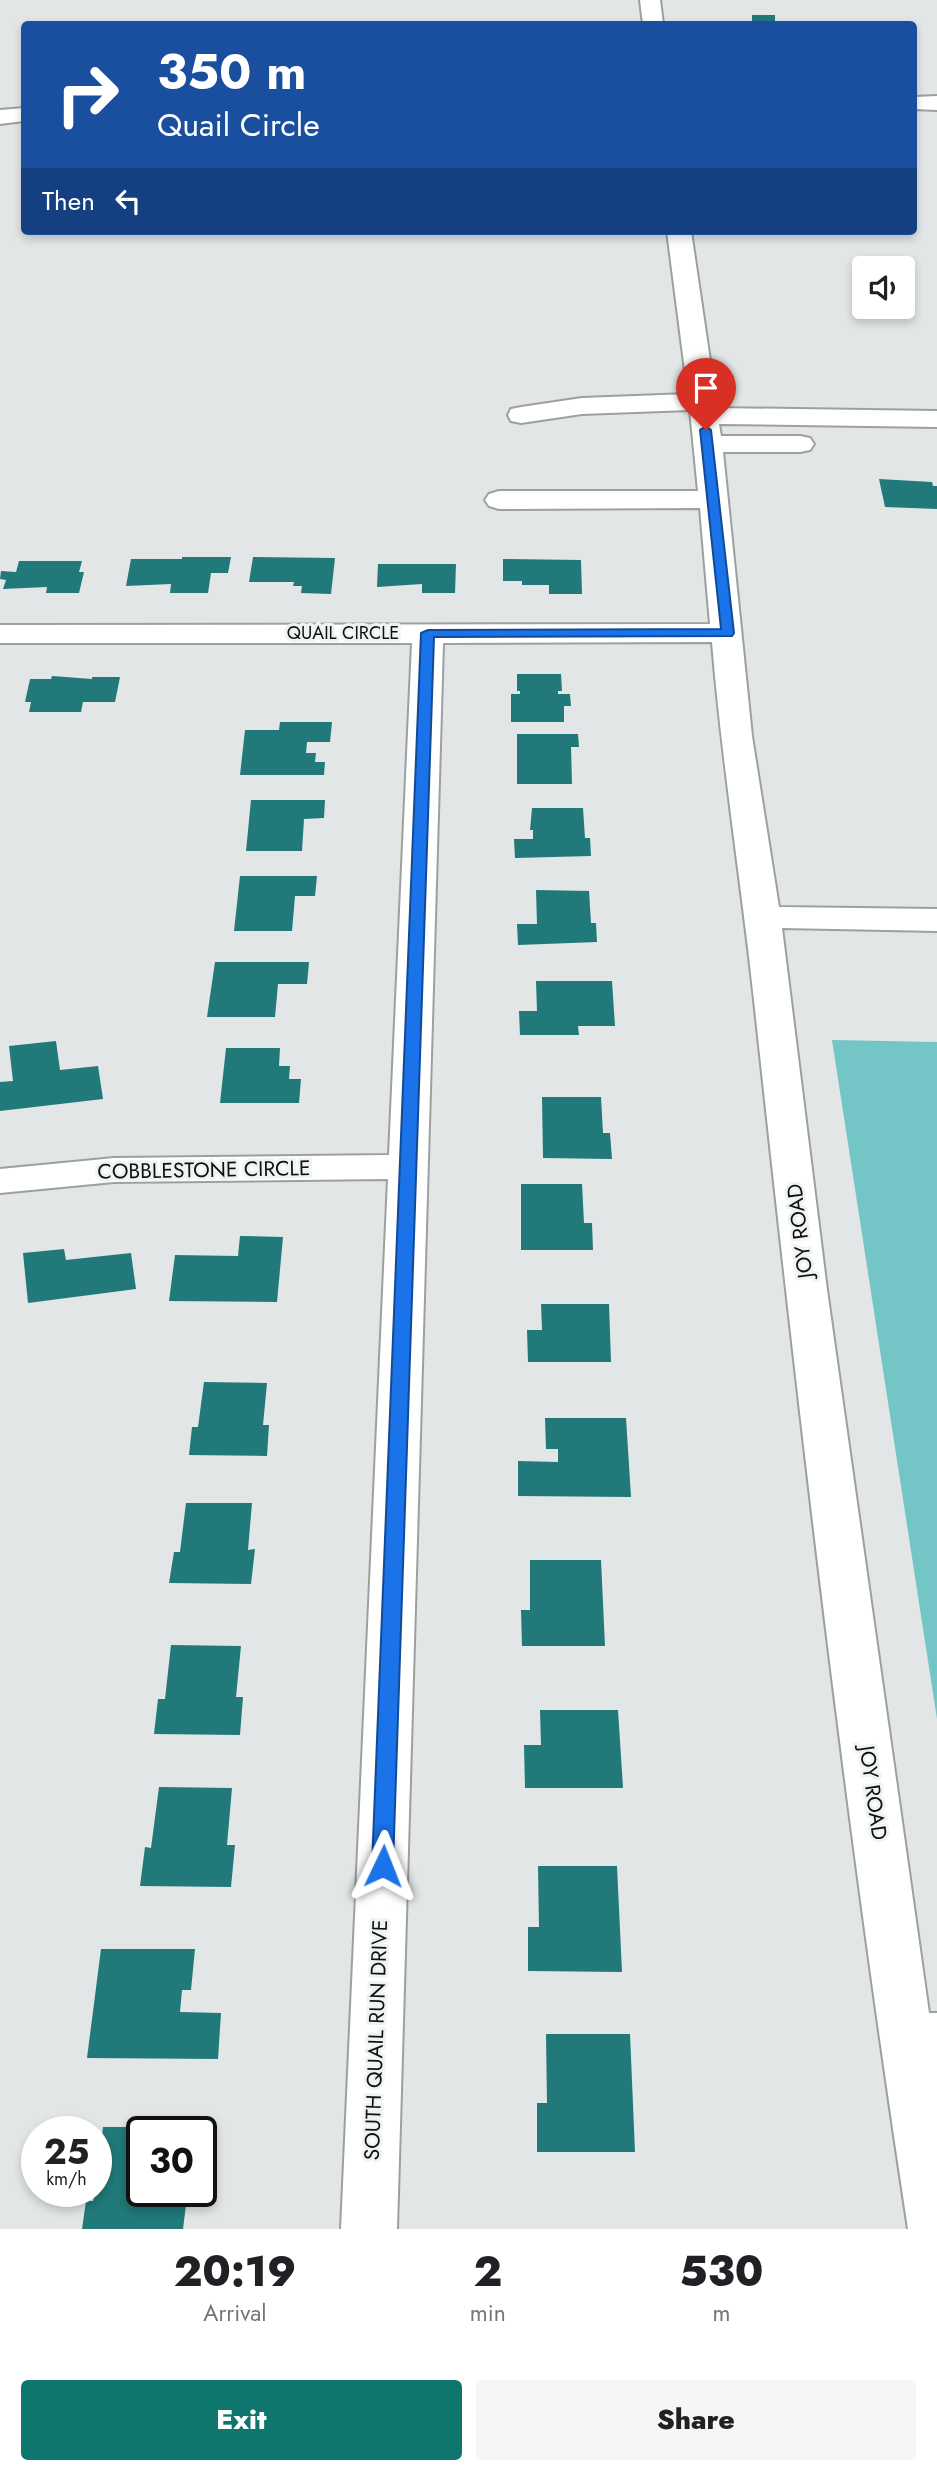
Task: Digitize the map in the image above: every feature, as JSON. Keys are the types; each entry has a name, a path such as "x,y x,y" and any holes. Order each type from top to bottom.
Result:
{"street":[{"path":"650,0 653,21"},
{"path":"917,103 937,103"},
{"path":"0,117 21,115"},
{"path":"917,116 937,116"},
{"name":"JOY ROAD","path":"680,235 713,499 736,736 763,917 808,1304 921,2035 936,2229"},
{"path":"521,415 582,405 704,421 826,444"},
{"path":"704,421 937,419"},
{"path":"867,444 937,444"},
{"path":"499,500 713,499"},
{"name":"SOUTH QUAIL RUN DRIVE","path":"369,2229 428,633"},
{"name":"QUAIL CIRCLE","path":"0,634 727,633"},
{"path":"763,917 937,920"},
{"name":"COBBLESTONE CIRCLE","path":"0,1181 114,1170 408,1167"}],"shaded area":[{"path":"832,1040 937,1042 937,1719"}],"building":[{"path":"752,15 775,15 775,21 752,21"},
{"path":"879,479 932,482 933,486 937,486 937,509 885,507"},
{"path":"231,557 228,573 211,573 208,593 170,593 171,584 126,586 131,559"},
{"path":"253,557 335,558 331,594 301,593 302,586 293,586 294,582 249,582"},
{"path":"503,559 581,560 582,594 549,594 549,585 522,585 522,581 503,581"},
{"path":"19,561 82,561 79,572 84,572 79,593 46,593 47,587 3,589 6,580 0,579 1,571 16,572"},
{"path":"378,564 456,564 455,593 422,593 422,584 377,587"},
{"path":"517,674 561,674 562,691 558,691 558,694 570,694 571,706 564,706 564,722 511,722 511,694 520,694 520,691 517,691"},
{"path":"52,676 92,679 120,677 115,702 83,702 81,712 29,712 31,702 25,702 30,679 51,679"},
{"path":"280,722 332,722 330,742 307,742 306,753 316,753 315,762 325,762 324,775 240,775 245,730 279,730"},
{"path":"517,734 578,734 579,747 571,747 572,784 517,784"},
{"path":"251,800 325,800 324,818 304,819 302,851 246,851"},
{"path":"532,808 583,808 585,838 590,838 591,856 515,858 514,839 533,839 533,830 530,830"},
{"path":"240,876 317,876 315,896 295,896 292,931 234,931"},
{"path":"536,890 589,891 591,923 596,923 597,942 518,945 517,924 537,924"},
{"path":"215,962 309,962 307,984 278,984 275,1017 207,1017"},
{"path":"536,981 612,981 615,1026 578,1026 579,1035 520,1035 519,1011 537,1011"},
{"path":"56,1041 60,1070 98,1066 103,1099 0,1111 0,1082 13,1081 9,1046"},
{"path":"226,1048 280,1048 279,1066 290,1066 289,1079 301,1079 299,1103 220,1103"},
{"path":"542,1097 601,1097 603,1133 610,1133 612,1159 543,1158"},
{"path":"521,1184 582,1184 584,1223 592,1223 593,1250 521,1250"},
{"path":"240,1236 283,1237 277,1302 169,1301 175,1255 238,1256"},
{"path":"64,1249 66,1260 131,1253 136,1289 28,1303 23,1253"},
{"path":"541,1304 609,1304 611,1362 528,1362 527,1330 542,1330"},
{"path":"204,1382 267,1383 263,1425 269,1425 267,1456 189,1455 192,1427 198,1427"},
{"path":"545,1418 626,1418 631,1497 518,1496 518,1461 558,1462 558,1449 546,1449"},
{"path":"186,1503 252,1503 248,1550 255,1549 251,1584 169,1583 174,1552 180,1552"},
{"path":"530,1560 601,1560 605,1646 522,1646 521,1610 530,1610"},
{"path":"171,1645 241,1646 236,1697 243,1697 240,1735 154,1734 158,1699 165,1699"},
{"path":"540,1710 618,1710 623,1788 525,1788 524,1745 541,1745"},
{"path":"159,1787 232,1788 227,1845 235,1845 231,1887 140,1886 145,1847 151,1848"},
{"path":"538,1866 617,1866 622,1972 528,1971 528,1927 539,1927"},
{"path":"101,1949 195,1949 191,1990 182,1990 180,2012 221,2013 218,2059 87,2058"},
{"path":"546,2034 630,2034 635,2152 537,2152 537,2103 547,2103"},
{"path":"112,2127 126,2127 126,2207 186,2207 183,2229 82,2229 85,2207 112,2207"}],"route":[{"path":"383,1866 428,633 727,633 706,430"}]}
